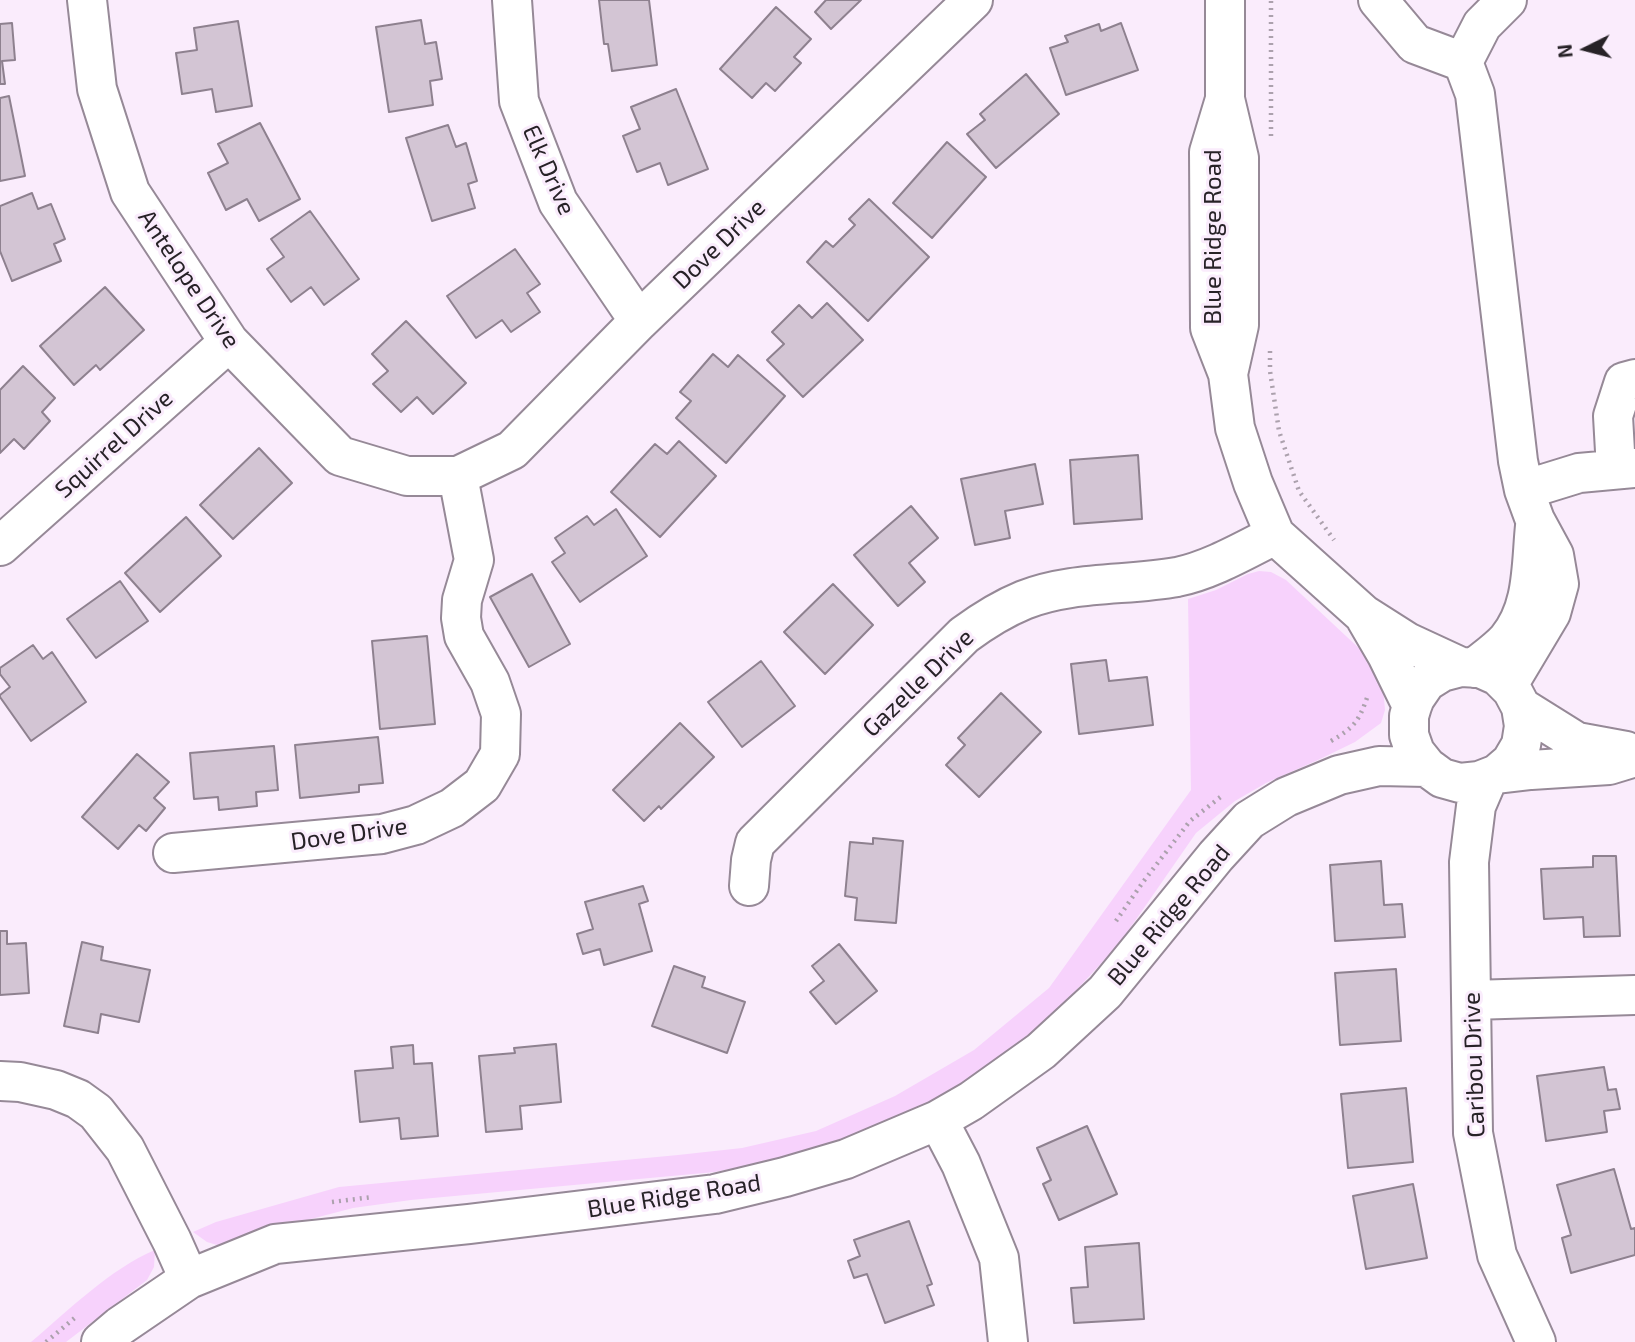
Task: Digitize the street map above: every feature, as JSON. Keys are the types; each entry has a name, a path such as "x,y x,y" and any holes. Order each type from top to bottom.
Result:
{"street":[{"name":"Antelope Drive","path":"87,0 97,89 130,192 229,342 340,456 407,476"},
{"name":"Elk Drive","path":"512,0 519,101 558,202 639,321"},
{"name":"Dove Drive","path":"407,476 458,476 512,450 639,321 973,0"},
{"name":"Blue Ridge Road","path":"1225,0 1226,99 1239,172 1240,325 1228,374 1235,428 1253,483 1275,535 1363,614 1407,642 1468,667"},
{"path":"1378,0 1415,44 1463,62"},
{"path":"1492,776 1511,762 1521,745 1524,726 1514,696 1551,613 1559,584 1554,555 1529,505 1518,461 1475,94 1463,62 1482,24 1507,0"},
{"name":"Squirrel Drive","path":"0,546 229,342"},
{"path":"1529,505 1578,473 1625,469 1613,416 1624,382 1635,379"},
{"name":"Dove Drive","path":"173,853 382,834 416,825 440,814 482,785 500,754 501,715 490,682 464,636 462,600 474,560 458,476"},
{"path":"1468,667 1507,640 1525,610 1530,585 1529,505"},
{"name":"Gazelle Drive","path":"749,886 755,843 964,635 991,616 1026,599 1068,589 1179,576 1226,560 1275,535"},
{"name":"Blue Ridge Road","path":"91,1327 120,1326 188,1279 275,1244 715,1194 846,1159 938,1121 1041,1051 1105,992 1216,856 1249,820 1286,797 1333,759 1410,711 1387,655 1363,614"},
{"path":"1468,667 1480,668 1498,676 1514,696 1577,742 1635,755 1609,765 1531,770 1492,776 1479,781 1460,782 1435,773 1415,752 1409,735 1410,711 1426,682 1442,672 1468,667"},
{"name":"Blue Ridge Road","path":"1333,759 1435,773"},
{"name":"Caribou Drive","path":"1435,773 1455,806 1469,862"},
{"name":"Caribou Drive","path":"1492,776 1476,806 1469,862 1473,1133 1497,1255 1536,1342"},
{"path":"1472,1000 1635,995"},
{"path":"0,1082 20,1082 56,1090 78,1099 96,1112 125,1149 172,1241 188,1279"},
{"path":"938,1121 961,1164 999,1258 1008,1342"}],"path":[{"path":"1270,139 1271,0"},
{"path":"1270,344 1270,371 1279,431 1298,491 1335,541"},
{"path":"1333,759 1363,710 1370,691"},
{"path":"1113,926 1190,821 1225,793"},
{"path":"326,1204 338,1200 379,1196"},
{"path":"46,1342 91,1327"}],"shaded area":[{"path":"1259,571 1271,572 1286,580 1362,651 1377,669 1383,687 1385,710 1381,723 1355,742 1266,783 1235,801 1196,833 1119,944 1083,983 1043,1024 942,1097 877,1128 819,1149 715,1172 411,1200 353,1208 227,1245 207,1242 193,1232 216,1222 339,1187 742,1148 816,1131 895,1096 974,1050 1049,988 1191,790 1188,599"},
{"path":"155,1250 154,1267 147,1280 66,1342 31,1342 106,1279"}],"building":[{"path":"599,0 649,0 657,65 612,71 608,44 604,44"},
{"path":"826,0 861,0 831,29 815,12"},
{"path":"776,7 811,39 794,57 801,63 775,91 766,83 752,98 720,69"},
{"path":"421,20 425,44 436,42 442,79 430,81 433,105 389,112 376,27"},
{"path":"238,21 252,106 216,112 212,89 182,94 176,53 197,50 194,28"},
{"path":"12,23 15,60 2,61 5,84 0,84 0,24"},
{"path":"1121,23 1138,70 1066,95 1050,48 1068,42 1065,36 1099,24 1101,31"},
{"path":"1026,74 1059,114 996,168 967,134 985,120 980,114"},
{"path":"676,89 708,169 668,185 660,163 637,172 623,136 640,129 631,107"},
{"path":"9,96 25,176 0,181 0,98"},
{"path":"260,123 300,199 259,221 247,199 226,210 208,173 228,163 218,144"},
{"path":"448,125 456,147 466,143 477,181 468,184 475,208 432,221 406,138"},
{"path":"947,142 986,177 932,238 893,203"},
{"path":"32,193 38,209 51,204 65,239 54,244 61,261 12,281 0,251 0,206"},
{"path":"869,199 929,257 868,321 807,262 826,241 833,247 855,225 849,219"},
{"path":"310,211 359,279 324,305 311,287 291,302 267,269 284,257 271,239"},
{"path":"515,249 540,284 527,293 540,312 511,332 502,320 476,338 447,296"},
{"path":"105,287 144,330 100,370 96,365 74,385 40,346"},
{"path":"827,303 863,340 803,397 767,360 784,344 772,332 799,305 812,318"},
{"path":"406,321 466,383 433,414 417,397 401,412 373,384 388,371 372,354"},
{"path":"713,354 728,367 738,355 785,396 726,463 676,418 691,401 680,392"},
{"path":"23,366 55,398 42,412 50,421 24,449 14,439 0,453 0,390"},
{"path":"679,441 716,476 660,537 611,492 655,444 667,454"},
{"path":"259,448 292,483 233,539 200,505"},
{"path":"1138,455 1142,519 1074,524 1070,460"},
{"path":"1035,464 1043,504 1005,511 1010,538 975,545 961,479"},
{"path":"911,506 938,538 909,563 925,582 898,606 854,555"},
{"path":"616,509 647,556 580,602 552,562 565,553 555,538 587,516 594,525"},
{"path":"186,517 221,556 160,612 125,573"},
{"path":"532,574 570,644 529,667 490,597"},
{"path":"120,581 148,621 96,658 67,619"},
{"path":"833,584 873,625 825,674 784,632"},
{"path":"427,636 435,724 380,729 372,641"},
{"path":"33,645 43,659 52,652 86,702 31,741 0,697 10,687 0,674 0,668"},
{"path":"1106,660 1109,681 1147,677 1153,725 1079,734 1071,664"},
{"path":"761,661 795,706 742,747 708,702"},
{"path":"1001,693 1041,732 979,797 946,765 965,745 958,738"},
{"path":"680,723 714,757 661,809 659,806 644,821 613,790"},
{"path":"378,737 383,783 359,785 359,792 300,798 295,745"},
{"path":"274,746 278,790 256,792 257,806 219,810 218,797 194,799 190,753"},
{"path":"137,754 169,782 154,798 165,808 146,831 139,825 118,849 82,817"},
{"path":"873,838 903,841 896,923 855,920 857,898 845,896 850,842 873,844"},
{"path":"1593,856 1616,856 1620,936 1584,937 1583,917 1544,919 1541,869 1593,867"},
{"path":"1381,861 1384,905 1402,904 1405,937 1335,941 1330,865"},
{"path":"643,886 648,901 639,904 652,951 604,965 600,949 583,954 577,934 593,929 585,902"},
{"path":"0,931 7,931 7,944 26,943 29,993 0,995"},
{"path":"82,942 103,947 101,960 150,970 139,1022 101,1014 98,1033 64,1026"},
{"path":"839,944 877,991 836,1024 810,992 824,981 812,966"},
{"path":"674,966 705,977 702,987 745,1002 727,1053 652,1026"},
{"path":"1396,969 1401,1041 1340,1045 1335,973"},
{"path":"556,1044 561,1102 520,1106 522,1129 486,1132 479,1056 515,1053 514,1048"},
{"path":"413,1045 414,1064 432,1063 438,1136 401,1139 399,1118 360,1122 355,1071 393,1068 391,1047"},
{"path":"1604,1067 1608,1090 1616,1089 1620,1109 1604,1111 1607,1132 1546,1141 1537,1076"},
{"path":"1406,1088 1413,1162 1348,1168 1341,1094"},
{"path":"1087,1126 1117,1194 1059,1220 1043,1184 1051,1180 1037,1148"},
{"path":"1614,1169 1631,1229 1635,1228 1635,1255 1571,1273 1562,1238 1571,1235 1557,1185"},
{"path":"1413,1184 1427,1258 1366,1269 1353,1196"},
{"path":"909,1221 932,1284 927,1286 934,1305 885,1323 867,1274 854,1278 848,1261 860,1256 854,1240"},
{"path":"1139,1243 1144,1319 1074,1323 1071,1288 1088,1287 1085,1247"}]}
